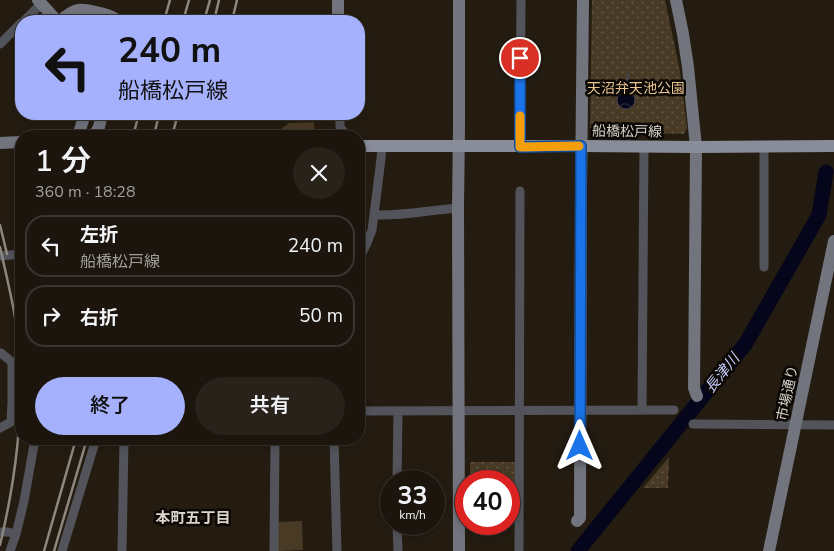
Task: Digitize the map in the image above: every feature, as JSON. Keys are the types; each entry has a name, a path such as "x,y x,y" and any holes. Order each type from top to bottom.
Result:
{"main road":[{"name":"船橋松戸線","path":"365,146 834,146"}],"street":[{"path":"338,0 338,15"},
{"path":"459,0 459,551"},
{"path":"520,147 521,0"},
{"path":"577,521 580,518 583,0"},
{"path":"676,0 688,67 696,147 694,388 697,396"},
{"path":"29,15 42,1 53,15"},
{"path":"67,15 78,9 106,15"},
{"path":"0,44 15,29"},
{"path":"0,143 15,142"},
{"path":"642,410 644,146"},
{"path":"764,146 764,266"},
{"path":"365,247 372,230 375,215 382,147"},
{"path":"519,551 520,192"},
{"path":"375,215 392,216 458,208"},
{"name":"市場通り","path":"768,551 795,425 829,289 834,241"},
{"path":"0,256 15,255"},
{"path":"1,353 12,362 15,386"},
{"path":"0,428 11,422 15,409"},
{"path":"397,470 398,410"},
{"path":"365,411 674,410"},
{"path":"693,424 834,425"},
{"path":"10,551 24,501 34,445"},
{"path":"62,551 94,445"},
{"path":"122,551 124,445"},
{"path":"274,551 275,445"},
{"path":"334,445 337,551"},
{"path":"0,532 16,534"},
{"path":"397,535 398,551"}],"green space":[{"name":"天沼弁天池公園","path":"592,0 665,0 680,71 687,128 684,134 590,132"},
{"path":"314,122 315,130 280,130 289,123"},
{"path":"669,457 668,488 643,488"},
{"path":"470,462 517,462 517,470 470,470"},
{"path":"302,521 303,550 278,551 277,522"}],"water":[{"path":"622,91 630,91 635,96 633,107 622,109 617,104 617,96"}],"waterway":[{"path":"626,90 628,74"},
{"name":"長津川","path":"578,551 746,343 819,215 826,172"}],"railway":[{"path":"166,15 170,0"},
{"path":"185,15 189,0"},
{"path":"206,15 210,0"},
{"path":"215,15 219,0"},
{"path":"233,15 237,0"},
{"path":"135,130 137,120"},
{"path":"155,130 158,120"},
{"path":"174,130 176,120"},
{"path":"0,225 7,254"},
{"path":"0,247 15,319"},
{"path":"0,545 11,492 17,445"},
{"path":"44,551 74,445"},
{"path":"54,551 85,445"}],"slow traffic":[{"path":"520,116 520,147 579,146"}],"district":[{"name":"本町五丁目","path":"193,518"}],"route":[{"path":"520,58 520,147 581,146 580,446"}]}
